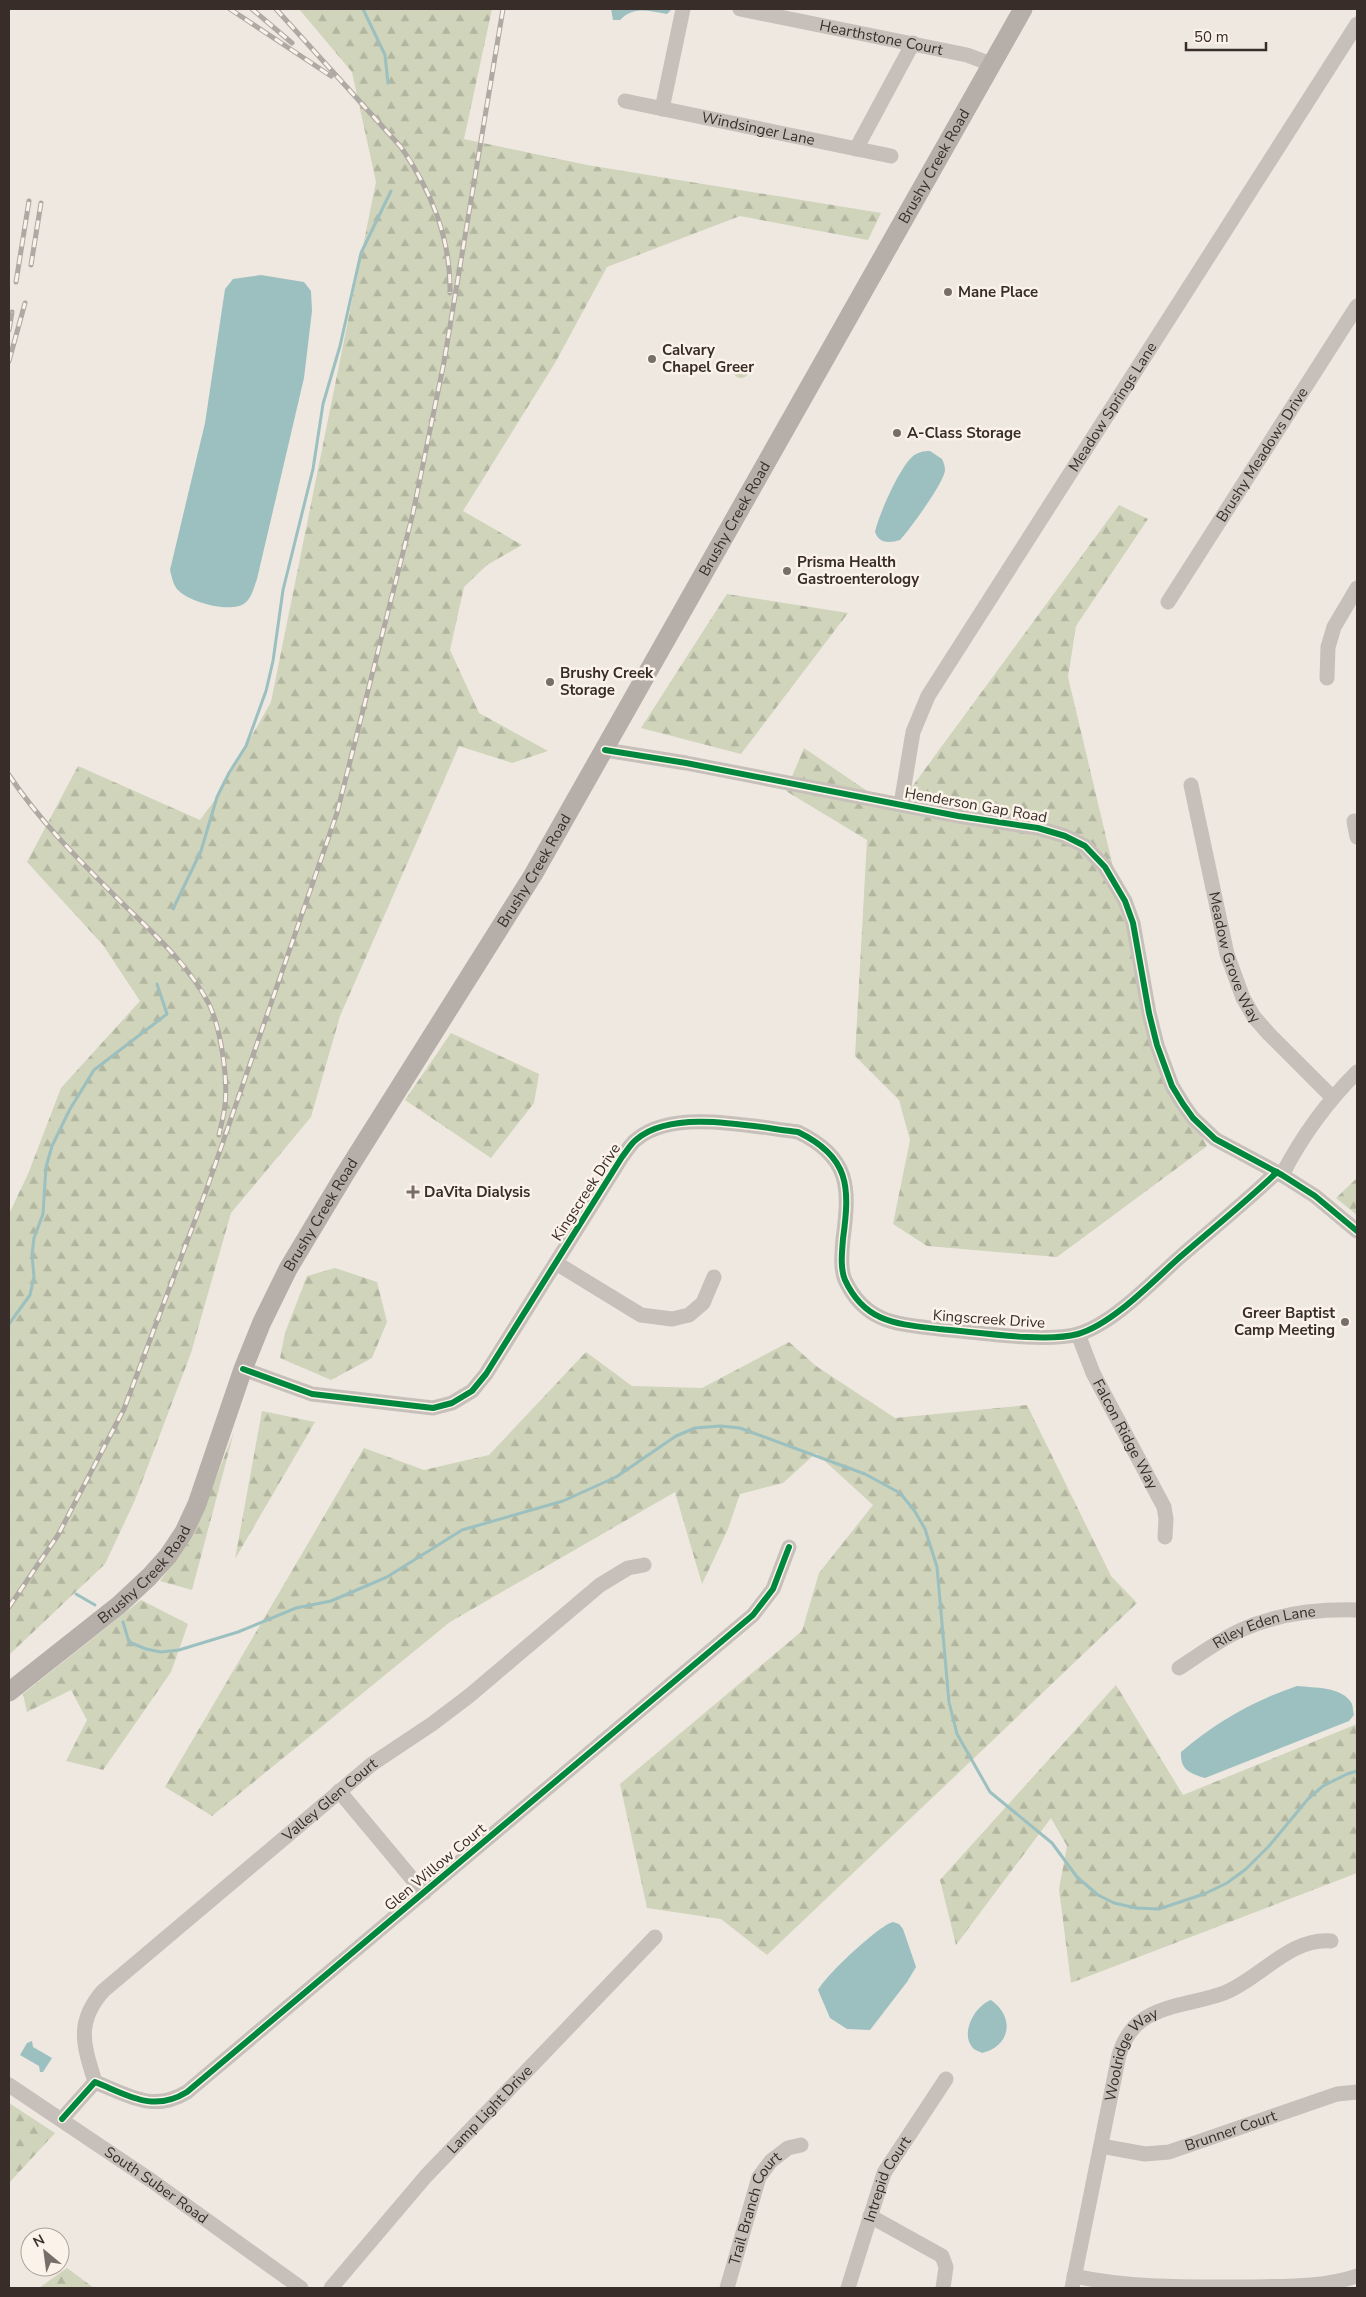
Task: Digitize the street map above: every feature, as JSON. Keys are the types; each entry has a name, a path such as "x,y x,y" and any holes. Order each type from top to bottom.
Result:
{"main road":[{"name":"Brushy Creek Road","path":"9,1692 119,1605 168,1556 184,1532 197,1504 243,1368 262,1322 303,1243 493,942 605,750 1023,9"}],"street":[{"path":"662,109 683,9"},
{"name":"Hearthstone Court","path":"740,9 967,55 992,64"},
{"name":"Meadow Springs Lane","path":"901,804 913,732 928,696 1357,24"},
{"path":"856,149 913,44"},
{"name":"Windsinger Lane","path":"625,101 891,156"},
{"name":"Brushy Meadows Drive","path":"1168,602 1357,306"},
{"path":"1327,678 1328,646 1334,627 1357,588"},
{"name":"Henderson Gap Road","path":"605,750 686,763 1051,831 1075,840 1094,855 1114,879 1125,901 1133,924 1156,1045 1169,1078 1193,1118 1215,1138 1315,1196 1357,1231"},
{"name":"Meadow Grove Way","path":"1192,785 1227,954 1243,998 1254,1017 1269,1034 1333,1098"},
{"path":"1354,821 1357,837"},
{"path":"1280,1174 1305,1133 1357,1072"},
{"name":"Kingscreek Drive","path":"243,1368 312,1394 433,1408 452,1403 472,1391 486,1374 622,1157 636,1139 653,1129 674,1122 699,1121 798,1132 813,1139 828,1150 836,1161 845,1180 846,1220 841,1257 844,1278 852,1293 866,1310 885,1321 930,1328 1023,1336 1052,1337 1078,1334 1104,1322 1280,1174"},
{"path":"556,1263 641,1315 672,1319 689,1315 703,1303 714,1277"},
{"name":"Falcon Ridge Way","path":"1078,1334 1093,1373 1164,1507 1166,1519 1165,1537"},
{"name":"Glen Willow Court","path":"95,2082 147,2102 165,2102 177,2099 187,2092 753,1615 773,1589 789,1547"},
{"name":"Valley Glen Court","path":"95,2082 83,2036 86,2017 96,1999 372,1764 432,1724 468,1696 600,1585 628,1568 644,1565"},
{"name":"Riley Eden Lane","path":"1179,1668 1240,1630 1273,1618 1320,1609 1357,1610"},
{"path":"339,1791 424,1893"},
{"name":"Lamp Light Drive","path":"331,2288 426,2176 655,1937"},
{"name":"Woolridge Way","path":"1073,2282 1118,2055 1126,2038 1140,2022 1156,2013 1227,1992 1302,1945 1319,1940 1331,1940"},
{"name":"Intrepid Court","path":"848,2288 884,2173 946,2079"},
{"path":"62,2119 95,2082"},
{"name":"South Suber Road","path":"9,2085 152,2181 301,2288"},
{"name":"Brunner Court","path":"1100,2146 1145,2154 1169,2152 1337,2094 1357,2092"},
{"name":"Trail Branch Court","path":"727,2288 759,2177 771,2160 788,2148 801,2145"},
{"path":"870,2216 942,2256 946,2267 943,2288"},
{"path":"1073,2282 1165,2288 1299,2286 1357,2276"}],"green space":[{"path":"299,9 492,9 464,139 587,165 881,213 868,240 740,216 607,267 555,363 463,511 522,545 487,565 464,587 450,650 479,713 548,751 512,763 459,746 340,1016 311,1117 231,1213 191,1353 135,1500 105,1564 9,1655 9,1214 28,1174 61,1088 140,1001 103,945 27,862 78,766 200,820 217,797 271,702 376,182 352,72"},
{"path":"741,362 749,370 741,378 733,370"},
{"path":"1119,505 1148,519 1076,626 1068,677 1158,1056 1207,1146 1057,1257 927,1246 893,1224 910,1140 899,1100 855,1056 867,840 786,791 804,748 895,810"},
{"path":"727,594 848,613 741,754 641,728"},
{"path":"451,1033 539,1074 534,1103 491,1158 405,1100"},
{"path":"1357,1178 1357,1215 1336,1198"},
{"path":"335,1268 377,1282 387,1322 372,1358 331,1380 280,1358 285,1333 307,1276"},
{"path":"789,1342 816,1366 895,1418 1027,1405 1111,1576 1137,1603 767,1955 721,1919 647,1908 620,1784 802,1631 819,1573 873,1505 816,1453 783,1483 740,1494 728,1529 702,1584 675,1492 450,1622 212,1816 165,1787 364,1448 424,1470 489,1455 586,1352 632,1386 702,1388"},
{"path":"262,1411 315,1422 235,1559"},
{"path":"234,1432 192,1590 160,1581 193,1536"},
{"path":"141,1600 188,1624 171,1672 103,1770 66,1761 87,1720 71,1690 27,1712 23,1694"},
{"path":"1116,1685 1183,1795 1357,1724 1357,1873 1071,1983 1059,1889 1067,1846 1051,1818 956,1945 940,1880"},
{"path":"9,2103 55,2133 9,2183"},
{"path":"70,2270 94,2288 39,2288 54,2277 70,2277"}],"water":[{"path":"611,9 672,9 667,14 636,11 620,20 613,20"},
{"path":"261,275 304,282 311,291 312,311 304,378 254,589 245,603 239,606 221,607 201,603 184,595 175,587 170,570 205,423 225,289 233,279"},
{"path":"930,451 942,459 944,465 945,470 939,485 900,540 892,542 882,541 875,532 877,524 901,471 916,454"},
{"path":"1297,1686 1327,1689 1342,1694 1352,1704 1354,1715 1349,1721 1205,1778 1184,1767 1181,1752 1194,1741 1236,1713 1265,1698"},
{"path":"893,1922 899,1924 903,1929 916,1967 907,1982 870,2030 847,2029 830,2018 818,1990 830,1974 852,1952 876,1932"},
{"path":"991,2000 1004,2014 1006,2030 1004,2038 999,2044 982,2053 973,2048 969,2041 969,2027 975,2013 980,2007"},
{"path":"32,2041 33,2047 52,2058 43,2072 40,2072 39,2066 20,2055 27,2043"}],"waterway":[{"path":"363,9 385,55 388,83"},
{"path":"173,909 201,851 217,797 246,746 266,691 273,661 283,590 313,469 323,404 340,346 361,253 391,191"},
{"path":"9,1324 30,1295 34,1277 32,1255 34,1238 43,1214 46,1167 52,1146 70,1109 94,1070 167,1014 157,984"},
{"path":"123,1622 129,1642 146,1649 161,1652 179,1650 238,1632 296,1608 331,1601 387,1577 462,1530 563,1501 616,1477 676,1436 695,1428 720,1426 740,1428 865,1474 900,1493 914,1510 925,1529 937,1567 949,1702 957,1734 990,1792 1052,1843 1077,1877 1098,1895 1114,1903 1136,1908 1159,1909 1204,1894 1227,1883 1246,1869 1269,1846 1308,1799 1323,1786 1357,1771"},
{"path":"76,1594 95,1605"}],"railway":[{"path":"230,9 331,76"},
{"path":"252,9 292,43"},
{"path":"276,9 401,147 412,164 430,198 443,234 447,253 450,293"},
{"path":"9,1607 58,1535 124,1409 206,1191 337,813 413,513 444,362 503,9"},
{"path":"16,282 29,201"},
{"path":"31,265 41,203"},
{"path":"9,361 25,303"},
{"path":"9,330 12,312"},
{"path":"9,775 21,793 62,842 170,950 201,989 209,1004 217,1027 224,1068 226,1094 219,1135"}],"cycle path":[{"path":"605,750 686,763 958,816 1038,828 1065,836 1085,846 1105,867 1125,901 1133,923 1149,1013 1157,1045 1172,1086 1183,1104 1193,1118 1215,1139 1282,1175 1315,1196 1357,1231"},
{"path":"243,1369 312,1394 433,1408 452,1403 472,1391 486,1374 631,1145 652,1130 671,1124 692,1122 737,1124 798,1132 815,1142 828,1152 837,1163 843,1175 846,1189 846,1204 842,1270 845,1280 862,1305 872,1313 896,1323 1010,1336 1048,1337 1078,1334 1105,1321 1132,1301 1277,1172"},
{"path":"62,2119 95,2082 141,2100 163,2101 187,2092 753,1615 773,1589 789,1547"}],"place":[{"name":"Mane Place","path":"948,292"},
{"name":"Calvary Chapel Greer","path":"652,359"},
{"name":"A-Class Storage","path":"897,433"},
{"name":"Prisma Health Gastroenterology","path":"787,571"},
{"name":"Brushy Creek Storage","path":"550,682"},
{"name":"DaVita Dialysis","path":"413,1192"},
{"name":"Greer Baptist Camp Meeting","path":"1345,1322"}]}
